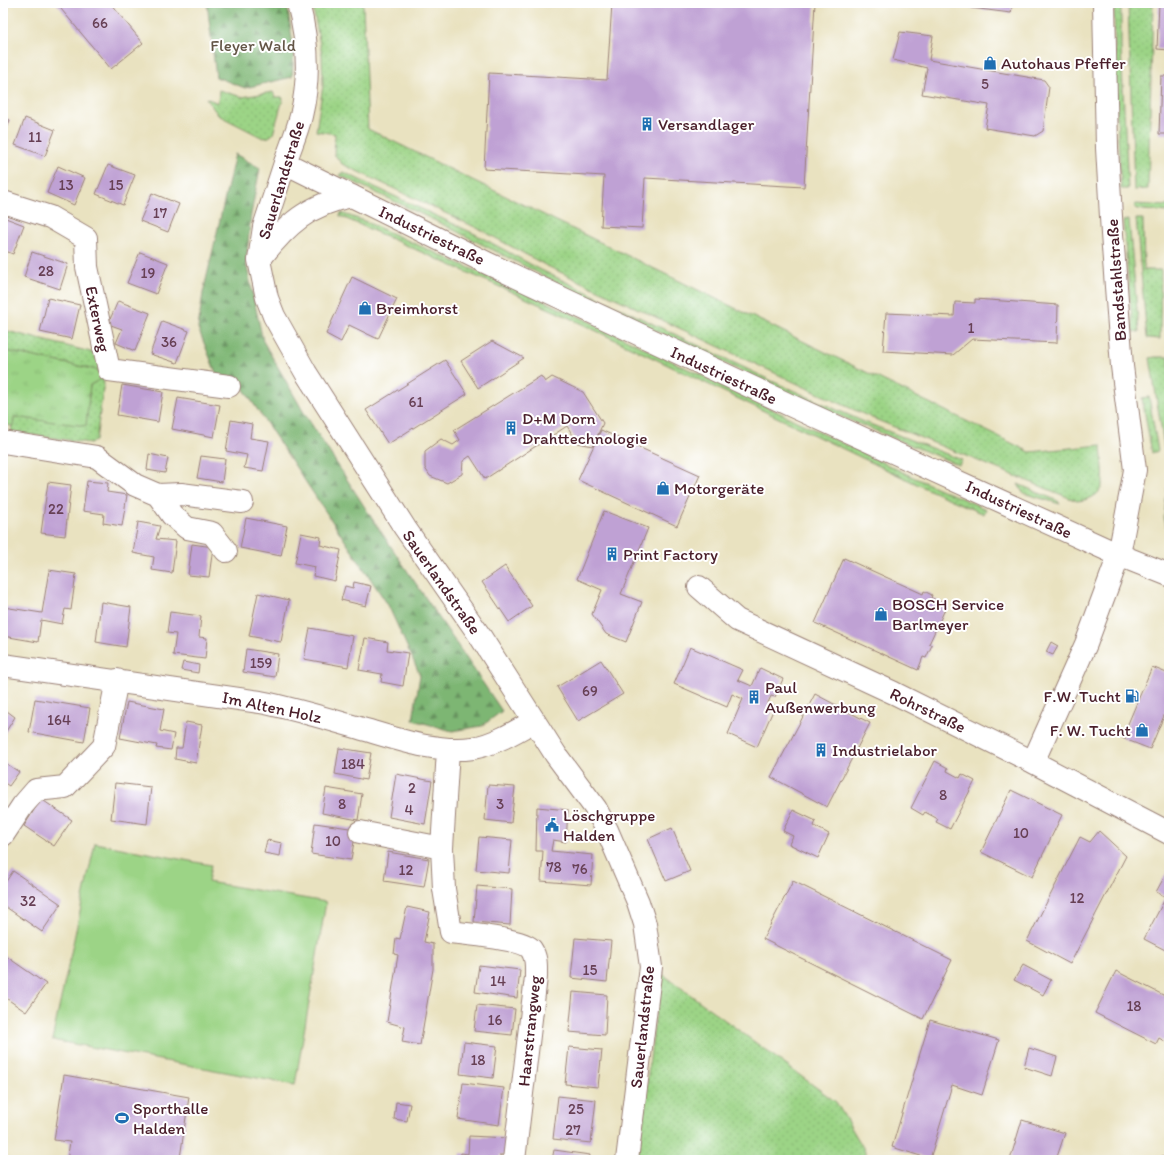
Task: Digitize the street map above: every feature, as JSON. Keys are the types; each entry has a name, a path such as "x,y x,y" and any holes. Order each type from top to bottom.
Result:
{"street":[{"name":"Sauerlandstraße","path":"298,3 304,23 307,54 307,86 301,117 264,227 259,260 267,298 287,341 404,528 480,636 556,755 589,798 599,814 623,865 645,924 650,967 628,1160"},
{"name":"Bandstahlstraße","path":"1104,3 1106,140 1112,234 1122,366 1135,470 1119,555"},
{"name":"Industriestraße","path":"285,163 312,178 352,196 487,263 794,407 1119,555 1169,575"},
{"path":"259,260 275,239 298,218 321,206 352,196"},
{"name":"Exterweg","path":"3,202 50,217 86,238 87,267 109,370 228,386"},
{"path":"3,442 97,457 135,485 158,495 180,494 242,502"},
{"path":"158,495 172,515 187,528 212,533 226,551"},
{"path":"212,533 219,499"},
{"path":"1033,762 1086,644 1119,555"},
{"name":"Rohrstraße","path":"699,587 737,620 894,693 1033,762 1169,833"},
{"name":"Im Alten Holz","path":"3,664 117,680 284,707 406,741 448,750 487,745 508,736 534,721"},
{"path":"3,835 36,790 65,787 104,746 117,680"},
{"name":"Haarstrangweg","path":"448,750 442,848 444,889 451,932 513,941 530,948 536,959 536,976 514,1160"},
{"path":"360,832 442,848"}],"green space":[{"name":"Fleyer Wald","path":"207,3 287,3 294,53 292,77 245,88 216,77"},
{"path":"312,3 363,3 368,129 1030,452 1101,445 1103,482 1101,489 1096,495 1088,499 1077,501 872,418 545,265 481,230 342,164 334,154 335,134 316,131 323,85 322,55"},
{"path":"1114,3 1121,3 1121,47 1128,189 1121,189 1116,100"},
{"path":"1128,3 1153,3 1148,189 1134,190"},
{"path":"219,90 242,97 273,92 275,97 282,97 283,99 273,134 269,137 263,138 218,115 206,98 218,103"},
{"path":"235,154 260,168 251,214 246,263 263,341 303,411 375,523 502,711 482,726 452,731 413,720 420,675 388,605 243,388 216,373 198,328 203,293"},
{"path":"343,172 477,235 541,270 772,381 862,421 962,460 959,465 847,419 777,388 591,300 442,224 339,175"},
{"path":"1135,204 1169,206 1169,212 1143,210 1135,208"},
{"path":"341,213 364,221 582,318 915,478 986,509 984,514 927,489 561,314 340,216"},
{"path":"1136,219 1143,219 1144,270 1161,270 1160,339 1147,338"},
{"path":"1129,220 1139,332 1133,332 1123,221"},
{"path":"3,330 99,354 102,371 6,351 3,371"},
{"path":"6,351 102,371 103,378 90,385 86,426 14,417 13,426 3,425 3,371"},
{"path":"1169,357 1169,460 1166,458 1150,358"},
{"path":"103,378 104,382 96,441 90,443 11,432 13,417 86,425 90,385"},
{"path":"1149,397 1158,451 1152,453 1142,398"},
{"path":"1169,481 1169,537 1164,518"},
{"path":"1018,484 1058,501 1060,504 1023,493"},
{"path":"95,843 211,865 208,882 326,902 295,1085 52,1040"},
{"path":"661,973 836,1102 865,1151 865,1160 637,1160"}],"building":[{"path":"56,3 110,3 143,43 111,69"},
{"name":"Versandlager","path":"612,3 815,3 804,187 645,178 642,228 601,226 604,176 484,169 489,73 607,80"},
{"path":"968,3 1013,3 1011,13 971,8"},
{"path":"1159,3 1169,3 1169,50 1157,49"},
{"path":"900,32 933,36 929,60 1044,80 1049,87 1043,131 1035,136 985,128 989,105 922,94 927,68 893,60"},
{"path":"1161,76 1169,76 1169,134 1159,134"},
{"path":"3,117 10,120 3,139"},
{"path":"25,118 55,130 45,156 15,145"},
{"path":"108,165 135,175 123,205 96,194"},
{"path":"58,166 85,178 74,205 47,193"},
{"path":"152,193 179,204 168,232 140,221"},
{"path":"3,217 24,225 13,254 3,250"},
{"path":"32,252 68,264 60,289 24,277"},
{"path":"140,252 168,263 156,294 127,283"},
{"name":"Breimhorst","path":"352,277 397,299 378,339 349,325 341,342 326,334"},
{"path":"48,298 80,305 72,339 40,332"},
{"path":"975,299 1058,305 1057,343 972,339 953,355 883,351 886,313 954,316 955,302 975,303"},
{"path":"118,301 150,313 135,351 116,343 122,329 108,324"},
{"path":"162,321 189,331 177,363 150,354"},
{"path":"492,341 524,358 478,388 461,361"},
{"path":"445,360 467,394 388,444 366,410"},
{"name":"D+M Dorn Drahttechnologie","path":"541,376 545,382 552,377 583,392 603,423 593,446 578,443 567,426 485,479 470,456 463,461 462,474 447,483 430,476 425,468 425,451 441,439 453,445 460,440 454,430"},
{"path":"122,385 163,392 158,422 117,415"},
{"path":"178,398 220,405 214,437 172,429"},
{"path":"231,420 252,424 250,438 269,441 263,471 244,468 247,455 226,451"},
{"path":"601,430 700,475 677,526 578,480"},
{"path":"149,454 168,458 165,473 147,470"},
{"path":"201,456 225,459 222,482 197,478"},
{"path":"87,481 108,483 107,492 127,495 122,526 103,523 104,514 83,511"},
{"path":"48,482 71,485 65,536 41,533"},
{"name":"Print Factory","path":"604,511 648,528 621,594 642,602 626,642 606,634 592,614 602,590 577,579"},
{"path":"246,518 287,526 281,556 240,548"},
{"path":"138,522 160,526 156,539 176,541 172,573 152,570 154,557 133,553"},
{"path":"301,533 321,537 320,545 341,550 335,581 313,576 315,567 295,563"},
{"path":"192,544 213,547 209,577 188,575"},
{"name":"BOSCH Service Barlmeyer","path":"844,558 923,594 924,591 932,595 931,598 947,605 929,644 932,645 926,658 923,657 918,670 815,623"},
{"path":"505,566 532,606 509,622 482,582"},
{"path":"49,570 76,574 71,610 65,609 62,624 41,620 38,642 3,636 3,607 42,613"},
{"path":"354,582 371,586 366,606 341,600 345,586 353,588"},
{"path":"258,593 289,600 281,642 249,636"},
{"path":"101,602 131,607 126,647 96,642"},
{"path":"170,612 201,616 199,637 207,638 205,659 173,655 176,634 167,633"},
{"path":"310,628 353,636 348,667 304,659"},
{"path":"365,638 388,642 387,650 408,653 403,686 381,682 382,674 359,670"},
{"path":"1051,642 1058,646 1053,655 1046,652"},
{"name":"Paul Außenwerbung","path":"690,647 743,670 738,680 752,686 760,668 783,679 775,697 771,696 768,703 775,706 757,747 728,734 743,699 732,694 727,707 674,684"},
{"path":"246,649 278,654 275,677 243,672"},
{"path":"601,660 623,694 578,721 557,687"},
{"path":"183,662 199,665 198,673 181,670"},
{"path":"1152,667 1169,674 1169,704 1150,749 1122,738"},
{"name":"Industrielabor","path":"815,694 870,723 827,807 771,777"},
{"path":"35,699 90,708 84,742 29,732"},
{"path":"127,702 164,709 160,731 174,734 171,750 156,748 157,745 120,738"},
{"path":"3,708 15,717 3,736"},
{"path":"186,722 202,725 196,763 175,759 176,748 182,748"},
{"path":"339,748 371,753 366,780 335,774"},
{"path":"935,761 948,768 947,771 960,778 962,774 975,781 950,829 936,822 938,819 925,812 923,815 911,808"},
{"path":"4,762 19,772 9,786 3,782"},
{"path":"396,774 432,781 425,824 389,817"},
{"path":"115,783 151,787 147,824 111,819"},
{"path":"488,785 515,787 511,823 485,820"},
{"path":"326,788 362,794 358,820 322,813"},
{"path":"1011,790 1062,815 1032,877 981,852"},
{"path":"41,799 72,820 54,846 24,826"},
{"path":"537,807 568,810 566,842 553,840 551,851 593,855 591,885 541,881 543,851 536,851"},
{"path":"793,810 816,821 814,826 829,834 818,858 789,844 793,836 783,831"},
{"path":"315,823 356,829 351,860 311,854"},
{"path":"672,828 690,871 666,881 648,839"},
{"path":"1099,831 1126,856 1070,964 1027,941 1080,837 1090,842"},
{"path":"479,837 512,840 509,873 476,870"},
{"path":"267,840 282,843 280,856 264,853"},
{"path":"388,852 429,859 424,887 384,881"},
{"path":"13,871 61,904 42,932 3,905 3,886"},
{"path":"1167,872 1169,873 1169,952 1144,939 1166,897 1156,892"},
{"path":"793,881 952,960 923,1019 763,939"},
{"path":"477,886 512,889 510,925 474,922"},
{"path":"407,907 430,912 424,942 433,944 433,969 420,1045 402,1042 405,1027 387,1022 398,955 394,954 396,938 400,939"},
{"path":"575,938 611,941 607,982 571,978"},
{"path":"3,954 46,984 26,1012 3,996"},
{"path":"479,965 520,970 517,998 475,992"},
{"path":"1023,965 1051,980 1043,995 1014,980"},
{"path":"1116,971 1169,998 1169,1044 1159,1038 1156,1044 1095,1013"},
{"path":"573,992 607,995 605,1035 569,1032"},
{"path":"477,1005 515,1009 512,1035 474,1031"},
{"path":"930,1020 999,1040 982,1095 952,1085 930,1159 892,1147"},
{"path":"464,1042 497,1046 493,1078 460,1074"},
{"path":"569,1047 602,1050 598,1087 565,1084"},
{"path":"1029,1048 1057,1057 1052,1076 1024,1067"},
{"name":"Sporthalle Halden","path":"64,1075 189,1097 180,1158 175,1158 174,1160 67,1160 70,1142 54,1140"},
{"path":"463,1083 504,1088 499,1125 458,1119"},
{"path":"558,1096 596,1100 591,1143 553,1139"},
{"path":"396,1102 410,1104 407,1121 394,1119"},
{"path":"1022,1120 1065,1133 1056,1160 1010,1160"},
{"path":"469,1136 508,1138 507,1155 500,1155 500,1160 460,1160 461,1153 468,1154"},
{"path":"554,1150 590,1155 589,1160 552,1160"},
{"path":"1169,1154 1169,1160 1150,1160"}],"place":[{"name":"Autohaus Pfeffer","path":"990,63"},
{"name":"Versandlager","path":"647,124"},
{"name":"Breimhorst","path":"365,308"},
{"name":"D+M Dorn Drahttechnologie","path":"511,428"},
{"name":"Motorgeräte","path":"663,488"},
{"name":"Print Factory","path":"612,554"},
{"name":"BOSCH Service Barlmeyer","path":"881,614"},
{"name":"F.W. Tucht","path":"1132,696"},
{"name":"Paul Außenwerbung","path":"754,697"},
{"name":"F. W. Tucht","path":"1142,730"},
{"name":"Industrielabor","path":"821,750"},
{"name":"Löschgruppe Halden","path":"552,825"},
{"name":"Sporthalle Halden","path":"122,1118"}]}
